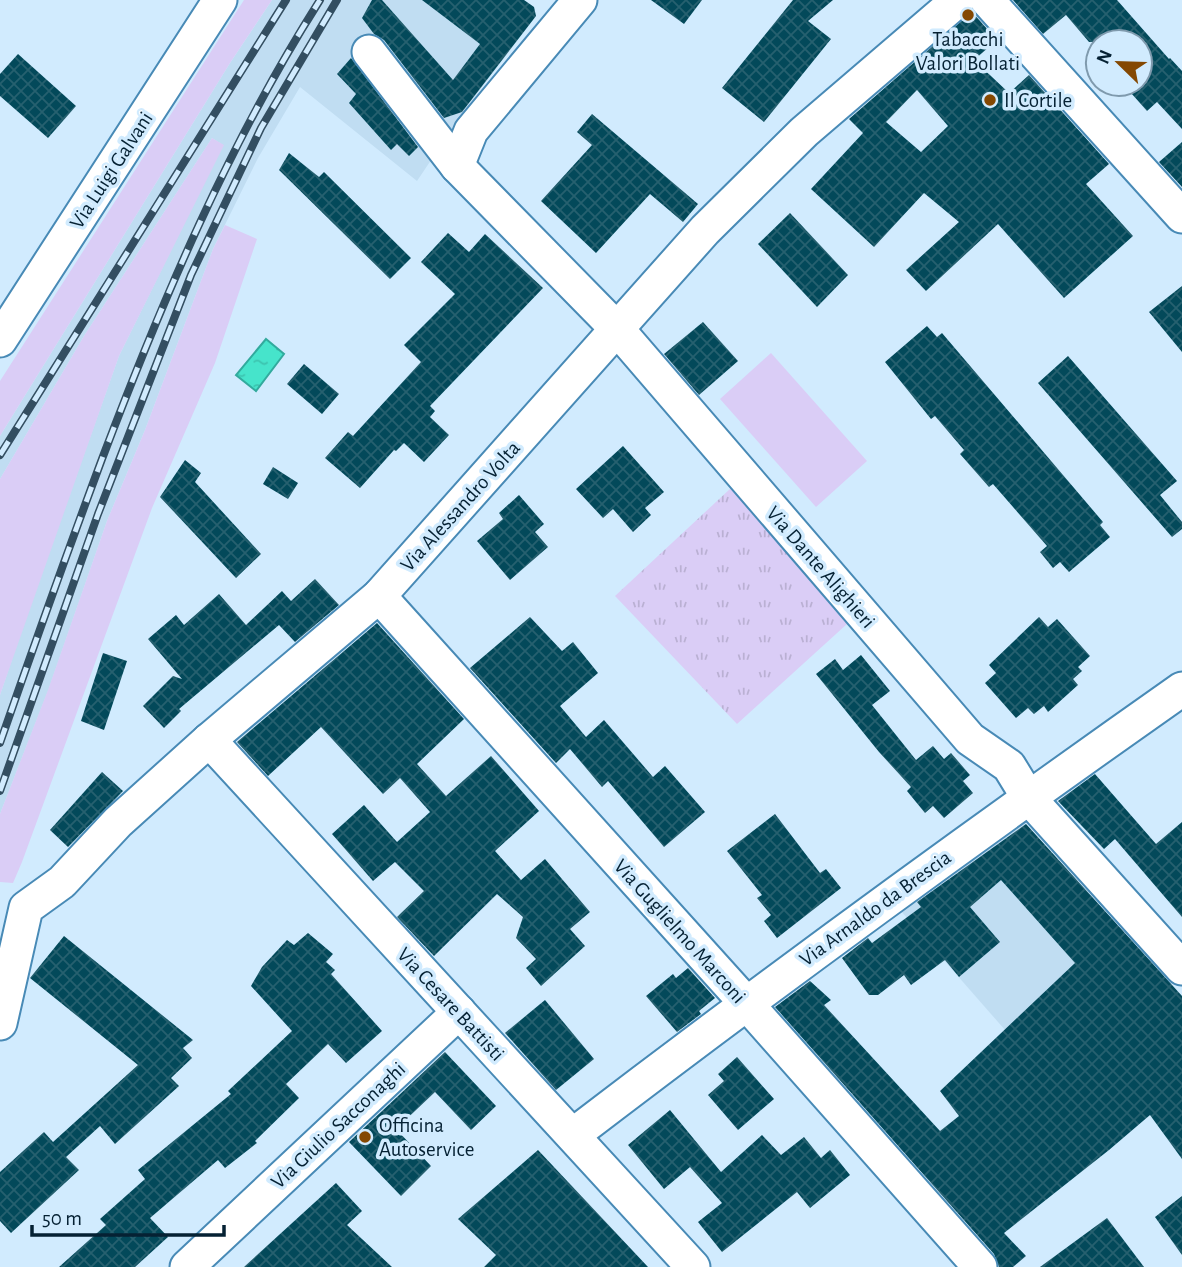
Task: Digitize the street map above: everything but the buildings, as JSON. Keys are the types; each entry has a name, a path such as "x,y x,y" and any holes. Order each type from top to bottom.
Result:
{"street":[{"name":"Via Luigi Galvani","path":"0,340 220,0"},
{"name":"Via Alessandro Volta","path":"0,1023 13,906 62,882 118,822 209,740 379,596 705,230 804,132 958,0"},
{"path":"986,0 1182,216"},
{"path":"457,166 471,131 572,2"},
{"name":"Via Dante Alighieri","path":"369,52 457,166 618,330 961,729 989,754 1009,766 1028,797 1182,968"},
{"name":"Via Guglielmo Marconi","path":"379,596 980,1267"},
{"name":"Via Arnaldo da Brescia","path":"573,1135 746,1003 1028,797 1182,689"},
{"name":"Via Cesare Battisti","path":"209,740 693,1267"},
{"name":"Via Giulio Sacconaghi","path":"187,1267 459,1012"}],"shaded area":[{"path":"272,0 524,0 534,7 536,16 464,111 417,181 300,87 258,158 213,249 145,430 107,521 48,691 0,814 0,695 25,620 119,356 223,145 212,138 84,336 0,479 0,436 230,63"},
{"path":"1023,821 1182,996 1182,1070 1150,1115 1046,1200 1014,1163 1019,1046 900,910 917,902"}],"green space":[{"path":"244,0 272,0 230,63 0,436 0,381"},
{"path":"212,138 224,145 119,356 0,695 0,479 84,336"},
{"path":"225,225 257,239 215,363 152,508 22,862 13,883 0,882 0,814 48,690 107,521 145,430 213,249"},
{"path":"771,353 867,461 816,507 720,399"},
{"path":"731,488 847,624 737,724 615,596"}],"water":[{"path":"266,339 284,354 256,391 236,375"}],"railway":[{"path":"0,455 286,0"},
{"path":"0,743 102,459 173,282 256,110 320,0"},
{"path":"0,791 98,514 191,275 261,128 337,0"}],"place":[{"name":"Tabacchi Valori Bollati","path":"968,15"},
{"name":"Il Cortile","path":"990,100"},
{"name":"Officina Autoservice","path":"365,1137"}]}
